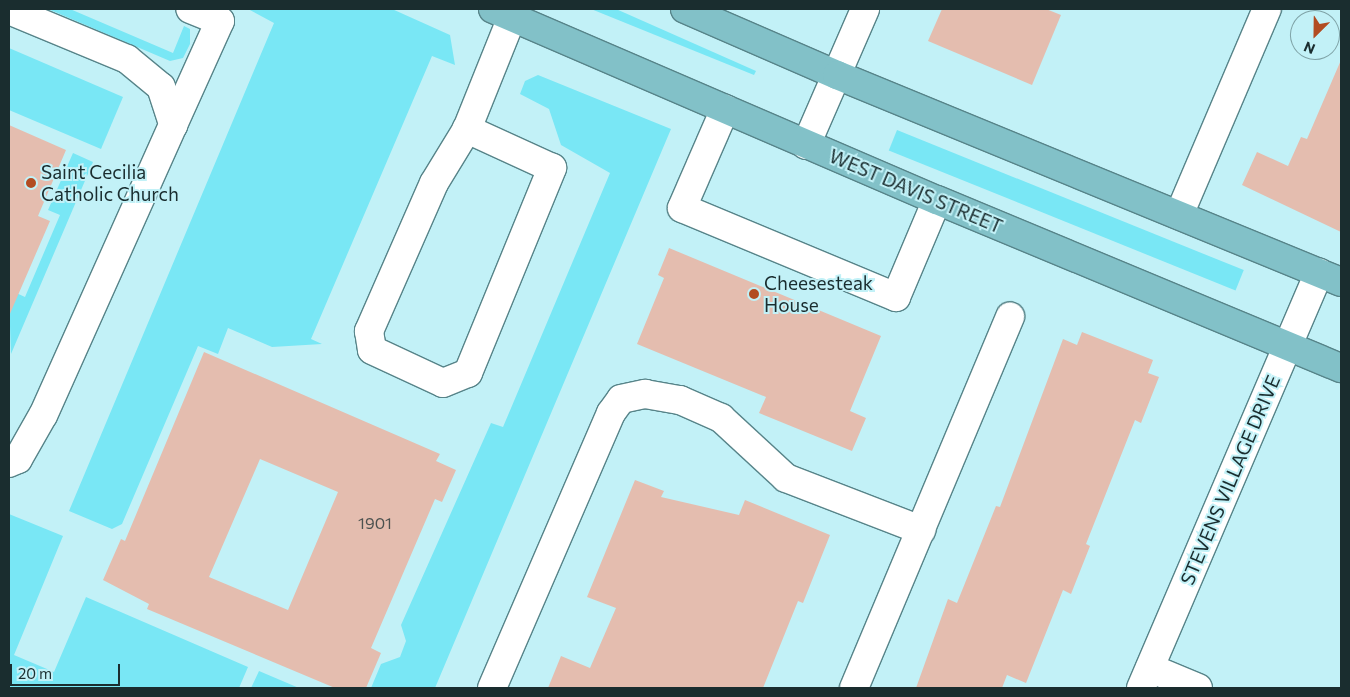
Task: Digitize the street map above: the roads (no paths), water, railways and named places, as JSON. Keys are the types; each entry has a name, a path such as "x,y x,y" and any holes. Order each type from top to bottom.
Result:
{"main road":[{"path":"685,9 837,75 1330,277"},
{"name":"WEST DAVIS STREET","path":"502,13 806,145 1341,368"}],"street":[{"path":"9,463 18,459 42,415 220,21 190,9"},
{"path":"806,145 865,9"},
{"path":"1179,215 1267,9"},
{"path":"9,10 126,59 161,87 173,125"},
{"path":"467,129 552,168 468,373 444,383 372,350 369,331 434,183 467,129 502,13"},
{"path":"725,109 682,208 896,297 937,200"},
{"name":"STEVENS VILLAGE DRIVE","path":"1145,678 1288,345 1330,277"},
{"path":"854,688 1010,316"},
{"path":"492,688 611,413 621,399 645,394 680,400 721,418 786,478 921,530"},
{"path":"1145,678 1198,688"}],"place":[{"name":"Saint Cecilia Catholic Church","path":"31,183"},
{"name":"Cheesesteak House","path":"754,294"}]}
